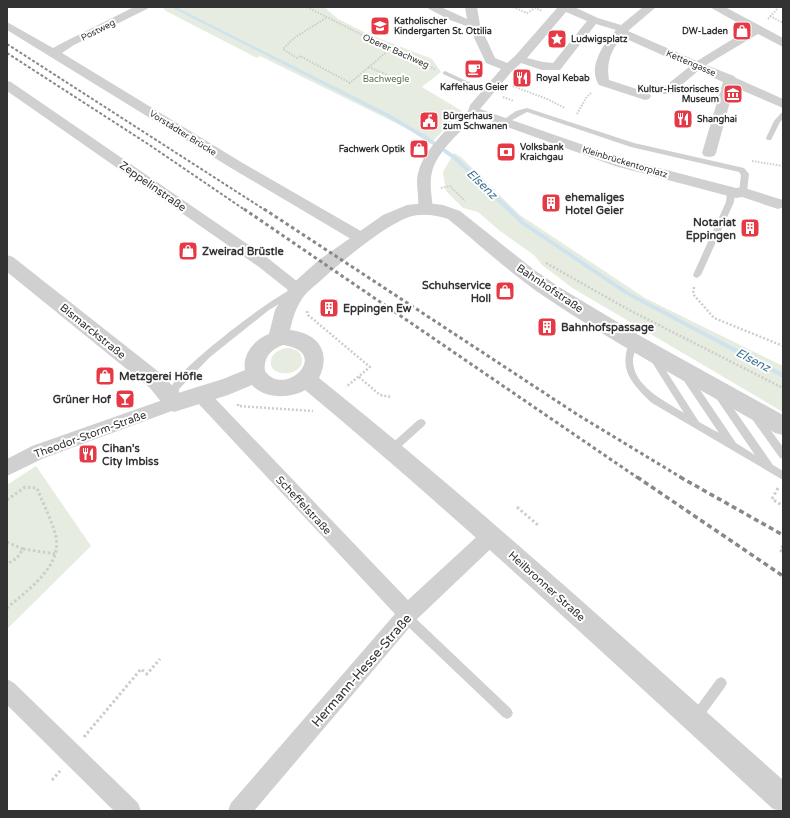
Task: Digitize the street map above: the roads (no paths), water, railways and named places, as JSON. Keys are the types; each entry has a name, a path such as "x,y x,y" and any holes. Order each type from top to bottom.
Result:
{"street":[{"name":"Postweg","path":"54,53 70,43 143,7"},
{"path":"433,7 454,18 474,25"},
{"path":"471,7 474,25 490,60 508,68"},
{"path":"426,208 424,188 425,170 430,158 463,120 474,112 474,108 486,92 508,68 519,59 564,7"},
{"name":"Kettengasse","path":"564,7 622,30 697,66 783,104"},
{"path":"645,96 603,82 602,64 612,43 622,30 650,7"},
{"path":"717,7 783,43"},
{"path":"519,59 542,66 556,67 594,20"},
{"name":"Vorstädter Brücke","path":"7,25 236,165 361,238"},
{"path":"667,91 697,66 758,29"},
{"path":"710,153 730,80"},
{"name":"Zeppelinstraße","path":"7,85 264,263 298,290"},
{"name":"Kleinbrückentorplatz","path":"474,112 620,163 737,192 778,204"},
{"name":"Bahnhofstraße","path":"361,238 399,214 420,208 443,211 454,215 528,275 551,291 641,345 783,426"},
{"path":"278,338 285,310 298,290 326,265 361,238"},
{"name":"Bismarckstraße","path":"7,262 157,382 174,404"},
{"path":"278,338 294,338 304,342 311,348 315,357 315,366 306,379 292,387 276,387 262,381 256,374 254,365 257,353 268,342 278,338"},
{"name":"Theodor-Storm-Straße","path":"7,468 38,452 228,386 256,374"},
{"name":"Heilbronner Straße","path":"306,379 392,449 491,536 783,799"},
{"name":"Scheffelstraße","path":"200,395 407,616"},
{"name":"Hermann-Hesse-Straße","path":"239,811 407,616 491,536"},
{"path":"7,690 130,811"}],"lane":[{"path":"445,73 486,92"},
{"path":"503,122 518,113 527,110 633,145 741,170 745,174 737,192 730,202 697,275"},
{"path":"769,138 777,122 783,115"},
{"path":"174,404 175,388 181,380 207,355 266,308 298,290"},
{"path":"697,424 641,345 628,361 635,379 644,390 655,400 783,476"},
{"path":"679,366 733,446"},
{"path":"713,385 770,468"},
{"path":"747,405 783,455"},
{"path":"392,449 421,423"},
{"path":"407,616 507,713"},
{"path":"694,719 721,684"}],"waterway":[{"name":"Elsenz","path":"173,7 387,115 428,139 455,158 523,223 627,293 783,376"}],"railway":[{"path":"7,44 265,210"},
{"path":"7,53 148,144 245,210"},
{"path":"244,209 638,478"},
{"path":"264,209 578,415 682,478"},
{"path":"637,477 783,576"},
{"path":"680,477 783,535"}],"place":[{"name":"Katholischer Kindergarten St. Ottilia","path":"380,26"},
{"name":"DW-Laden","path":"742,31"},
{"name":"Ludwigsplatz","path":"557,39"},
{"name":"Kaffehaus Geier","path":"474,69"},
{"name":"Royal Kebab","path":"522,78"},
{"name":"Kultur-Historisches Museum","path":"733,94"},
{"name":"Shanghai","path":"683,119"},
{"name":"Bürgerhaus zum Schwanen","path":"429,121"},
{"name":"Fachwerk Optik","path":"419,149"},
{"name":"Volksbank Kraichgau","path":"506,152"},
{"name":"ehemaliges Hotel Geier","path":"551,203"},
{"name":"Notariat Eppingen","path":"750,228"},
{"name":"Zweirad Brüstle","path":"188,251"},
{"name":"Schuhservice Holl","path":"505,291"},
{"name":"Eppingen Ew","path":"329,308"},
{"name":"Bahnhofspassage","path":"547,327"},
{"name":"Metzgerei Höfle","path":"105,376"},
{"name":"Grüner Hof","path":"125,399"},
{"name":"Cihan's City Imbiss","path":"88,454"}],"park label":[{"name":"Bachwegle","path":"386,79"}]}
